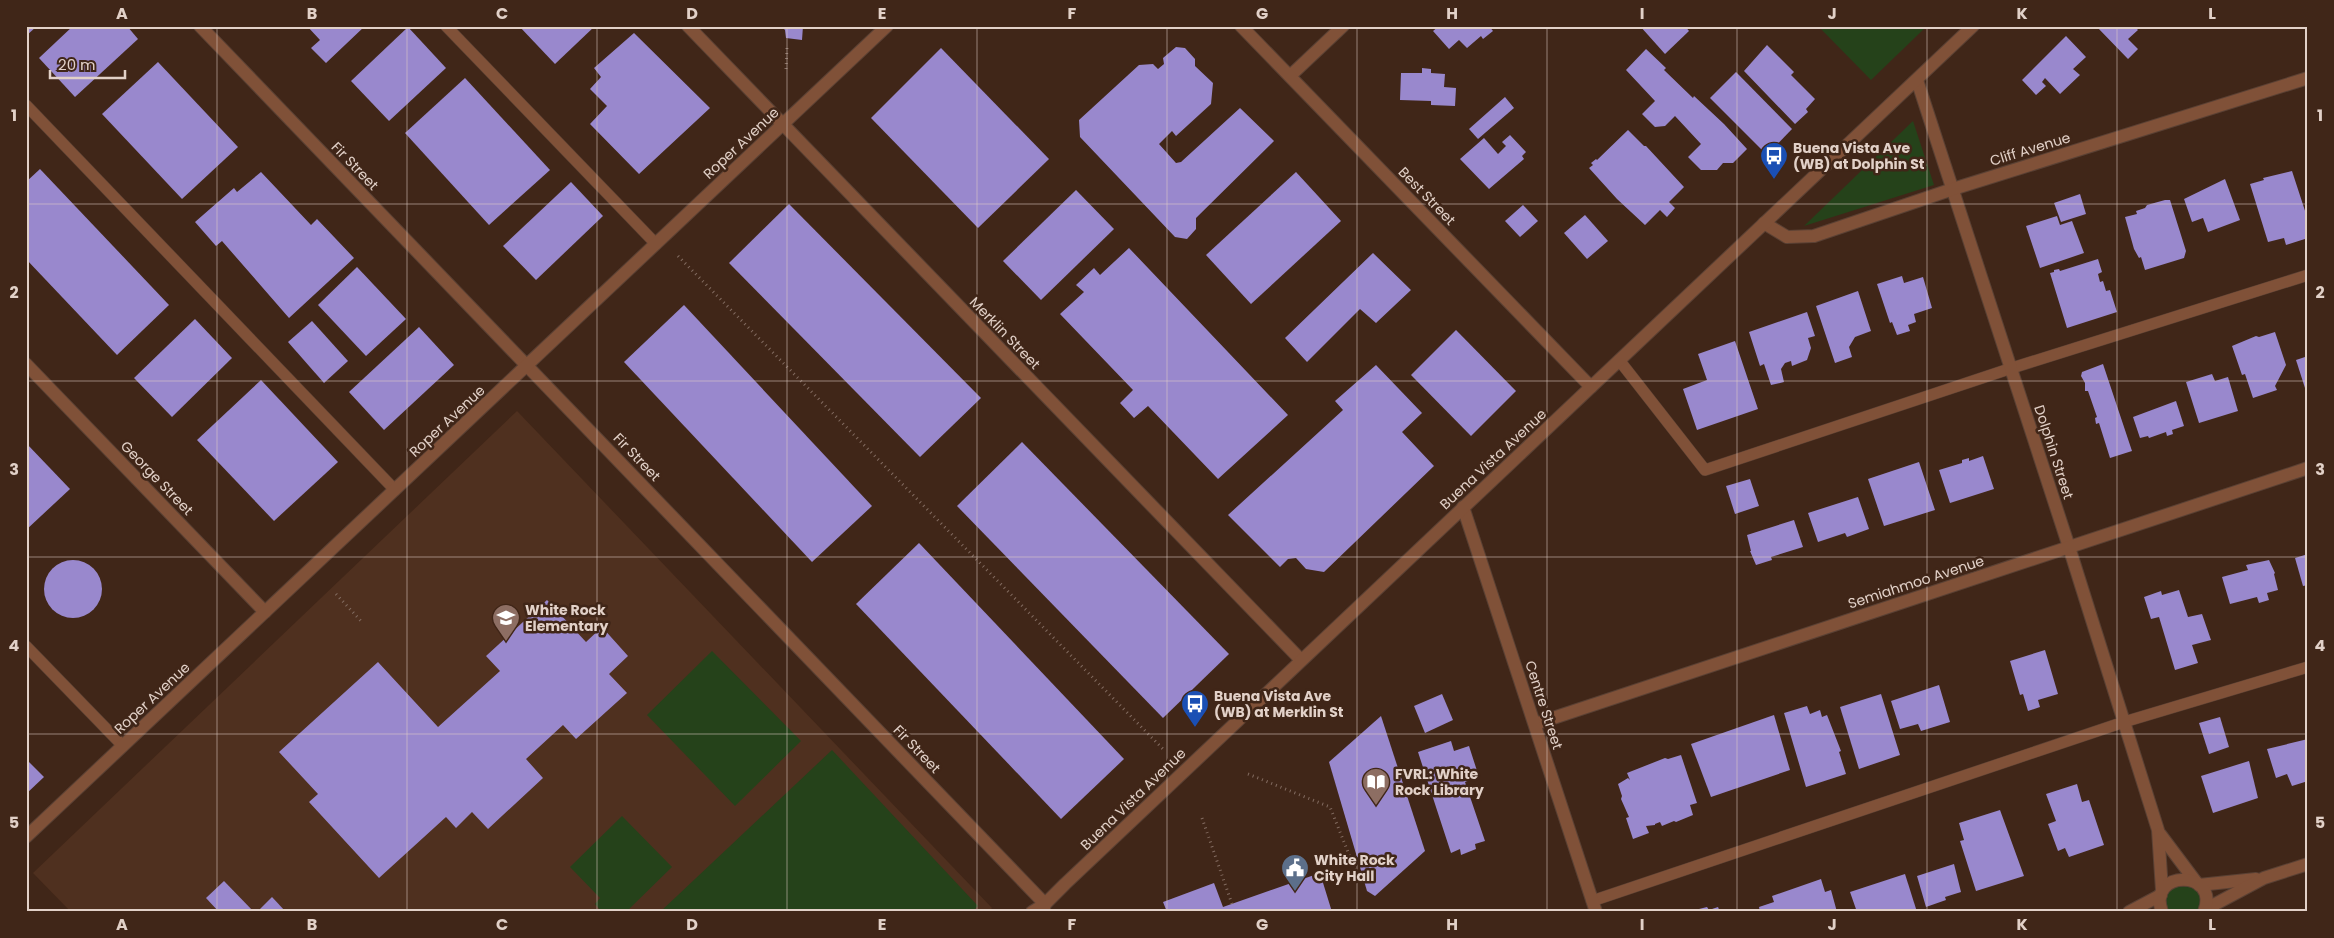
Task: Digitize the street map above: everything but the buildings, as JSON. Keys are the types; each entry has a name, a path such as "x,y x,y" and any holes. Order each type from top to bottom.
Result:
{"street":[{"name":"Fir Street","path":"200,26 528,366 1044,908"},
{"name":"Merklin Street","path":"688,26 1301,660"},
{"name":"Roper Avenue","path":"26,837 887,26"},
{"name":"Best Street","path":"1241,26 1590,387"},
{"path":"1290,76 1344,26"},
{"name":"Buena Vista Avenue","path":"1032,912 1044,908 1301,660 1973,26"},
{"name":"Cliff Avenue","path":"1764,223 1787,238 1814,236 1953,189 2308,78"},
{"name":"Dolphin Street","path":"1917,80 2070,546 2160,834 2162,893 2160,906 2162,912"},
{"name":"George Street","path":"26,364 265,612"},
{"name":"Semiahmoo Avenue","path":"1535,724 2308,468"},
{"name":"Centre Street","path":"1463,507 1594,906"},
{"name":"Dolphin Street","path":"2160,834 2198,884"},
{"path":"2129,912 2162,893 2174,880 2190,879 2198,884 2205,894 2205,910 2264,878 2308,864"},
{"path":"2198,884 2264,878"}],"lane":[{"path":"446,26 656,244"},
{"path":"26,105 395,490"},
{"path":"1619,360 1705,470 2012,368 2308,275"},
{"path":"26,646 123,746"},
{"path":"1594,906 2124,722 2308,667"}],"path":[{"path":"786,47 786,69"},
{"path":"678,256 1164,750"},
{"path":"336,594 361,621"},
{"path":"1248,774 1330,807 1358,877"},
{"path":"1202,818 1232,904"}],"shaded area":[{"name":"White Rock Elementary","path":"517,411 992,908 988,912 71,912 33,873"}],"green space":[{"path":"1818,26 1927,26 1871,80"},
{"path":"1913,121 1934,185 1804,226"},
{"path":"712,651 801,741 735,806 647,715"},
{"path":"832,750 978,906 972,912 660,912"},
{"path":"622,816 672,867 626,912 602,912 595,904 600,898 570,867"},
{"path":"2172,883 2199,887 2203,912 2164,912 2163,894"}],"place":[{"name":"Buena Vista Ave (WB) at Dolphin St","path":"1774,180"},
{"name":"White Rock Elementary","path":"506,642"},
{"name":"Buena Vista Ave (WB) at Merklin St","path":"1195,728"},
{"name":"FVRL: White Rock Library","path":"1376,806"},
{"name":"White Rock City Hall","path":"1295,892"}]}
